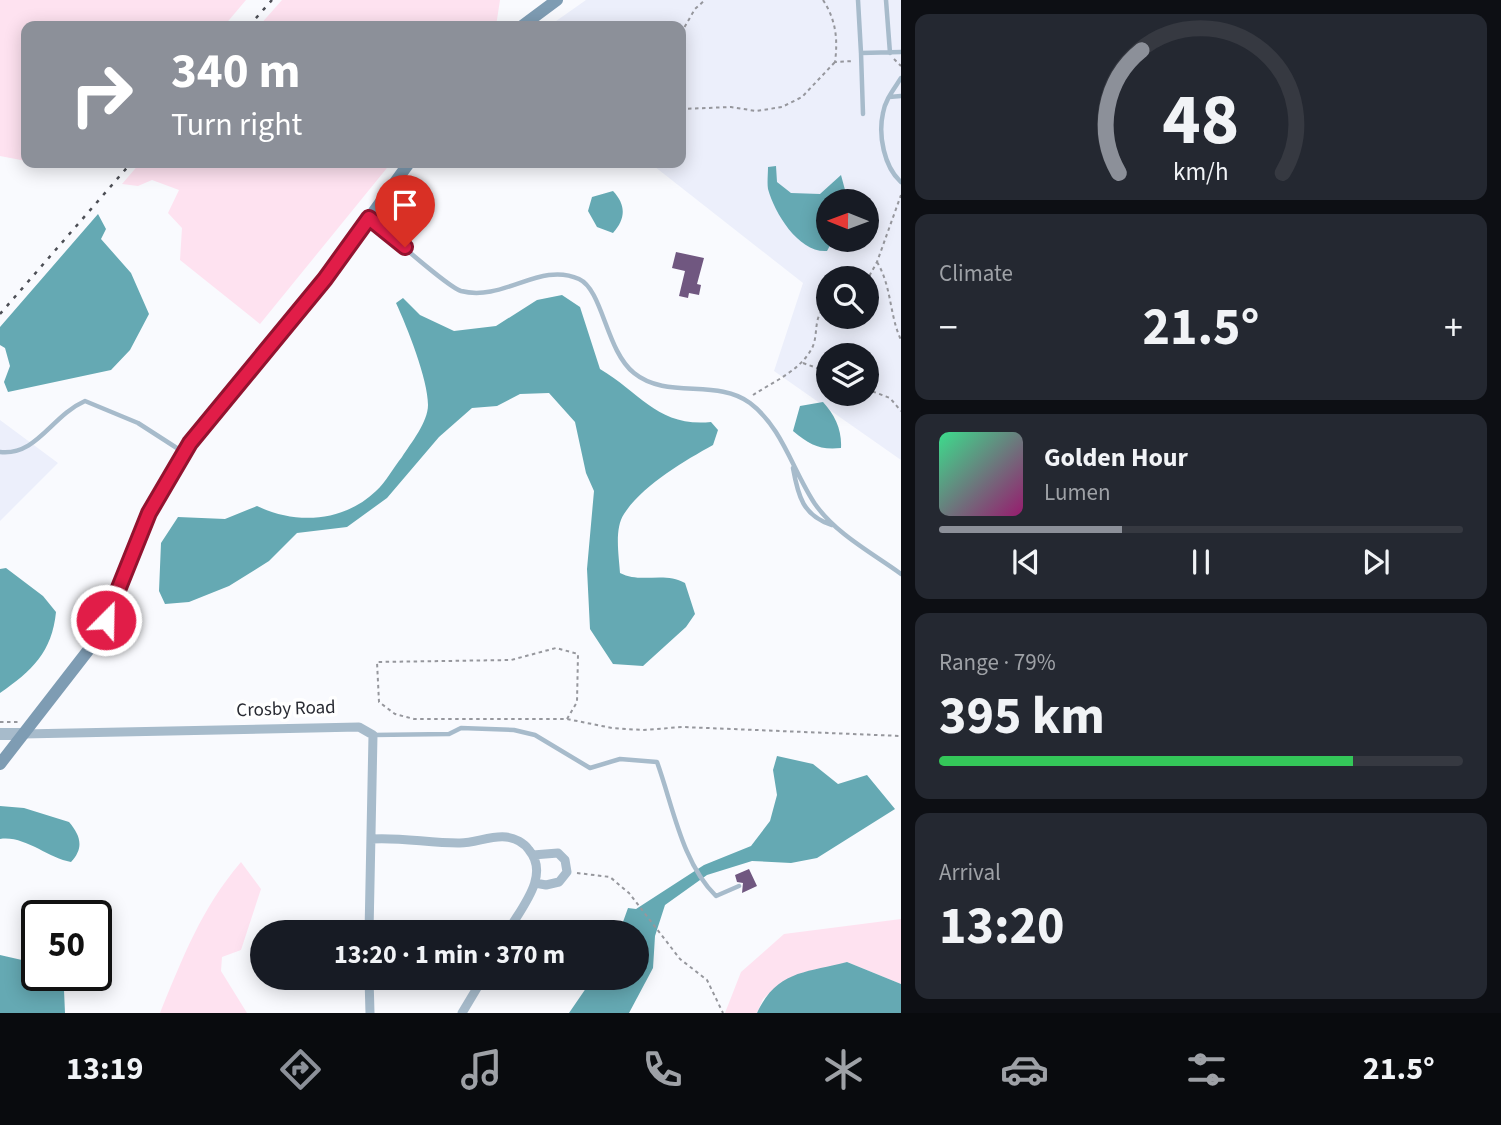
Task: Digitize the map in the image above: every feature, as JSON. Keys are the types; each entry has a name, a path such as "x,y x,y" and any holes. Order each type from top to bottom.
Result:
{"main road":[{"path":"529,21 557,0"},
{"path":"0,764 90,648 106,620 149,513 184,453 215,410 325,279 405,168"}],"street":[{"name":"Crosby Road","path":"0,734 359,727 373,735"},
{"path":"369,920 373,735"},
{"path":"371,839 425,839 458,844 505,836 524,844 533,855 538,869 535,883 514,920"},
{"path":"533,855 558,853 565,860 567,872 559,882 546,886 535,883"},
{"path":"369,990 370,1013"},
{"path":"462,1013 476,990"}],"lane":[{"path":"858,0 863,114"},
{"path":"886,0 890,53"},
{"path":"861,53 901,52"},
{"path":"901,78 883,113 882,138 891,173 901,182"},
{"path":"889,97 901,96"},
{"path":"369,218 458,290 490,294 549,273 580,279 593,292 614,351 635,374 670,388 728,393 747,400 766,416 816,505 834,526 901,575"},
{"path":"0,452 23,450 36,441 69,408 85,401 138,422 184,453"},
{"path":"792,464 798,497 817,520 834,526"},
{"path":"373,735 449,734 461,728 514,730 535,735 590,768 620,759 657,762 693,865 703,884 716,896 739,886"}],"path":[{"path":"686,24 695,9 705,0"},
{"path":"686,109 730,107 756,111 782,107 802,97 835,62 838,41 832,13 823,0"},
{"path":"894,59 901,66"},
{"path":"835,62 861,60"},
{"path":"875,266 901,195"},
{"path":"877,262 887,278 892,323 901,340"},
{"path":"747,400 802,363 813,346 816,322"},
{"path":"802,363 816,368"},
{"path":"879,394 890,398 901,411"},
{"path":"567,719 577,702 578,654 556,648 511,660 377,662 379,702 395,714 414,719 567,719 612,728 642,730 683,727 901,736"},
{"path":"567,872 610,877 636,904 663,940 707,981 723,1013"}],"shaded area":[{"path":"0,0 246,0 228,21 21,21 21,160 0,156"},
{"path":"282,0 500,0 497,21 263,21"},
{"path":"586,0 901,0 901,460 824,406 879,406 879,343 816,343 816,400 774,371 803,283 656,168 686,168 686,21 556,21"},
{"path":"136,168 387,168 260,324 180,260 182,228 168,213 179,190 152,180 138,186 122,184"},
{"path":"0,420 58,463 0,521"},
{"path":"241,862 261,889 241,950 222,957 221,971 247,1013 160,1013 185,953 227,880"},
{"path":"901,919 901,984 847,962 778,985 763,999 757,1013 725,1013 741,972 784,934"}],"water":[{"path":"776,166 777,182 791,193 816,194 816,250 798,239 776,210 768,187 768,167"},
{"path":"841,175 845,189 826,189"},
{"path":"613,191 623,212 613,233 597,227 588,211 592,197"},
{"path":"98,214 106,229 101,239 131,273 149,314 130,350 111,370 8,392 4,382 10,366 5,348 0,345 0,327"},
{"path":"562,295 580,307 600,369 664,414 693,422 711,422 718,430 713,445 652,484 632,504 621,520 618,543 620,573 636,578 669,578 685,583 695,614 686,627 643,666 613,664 590,629 587,569 594,491 586,473 575,422 549,393 520,394 497,406 472,408 439,437 387,498 347,527 297,533 269,561 229,586 189,602 165,604 159,591 161,543 178,517 225,519 257,506 288,516 319,517 349,509 363,501 383,483 418,432 428,405 421,368 396,303 403,298 420,315 454,331 496,326 537,300"},
{"path":"816,403 816,406 826,406 837,423 841,448 815,446 793,431 800,406"},
{"path":"6,568 43,596 56,612 45,649 22,677 0,693 0,569"},
{"path":"777,756 813,764 838,784 867,775 895,809 817,858 791,863 752,861 707,875 665,905 655,936 653,968 649,976 649,920 624,920 628,908 636,909 704,865 751,846 770,821 777,795 773,770"},
{"path":"0,806 24,808 69,822 79,842 75,857 71,862 62,860 27,843 0,839"},
{"path":"0,955 21,960 21,991 64,991 65,1013 0,1013"},
{"path":"847,962 901,984 901,1013 757,1013 765,999 783,981"},
{"path":"585,990 641,990 629,1013 569,1013"}],"building":[{"path":"676,252 704,258 697,284 701,285 699,295 689,293 688,298 679,296 685,271 672,268"},
{"path":"749,869 757,886 742,893 743,883 737,882 735,875"}],"railway":[{"path":"253,21 272,0"},
{"path":"0,314 127,168"}],"route":[{"path":"106,620 149,513 168,477 215,410 325,279 369,218 405,247"}]}
